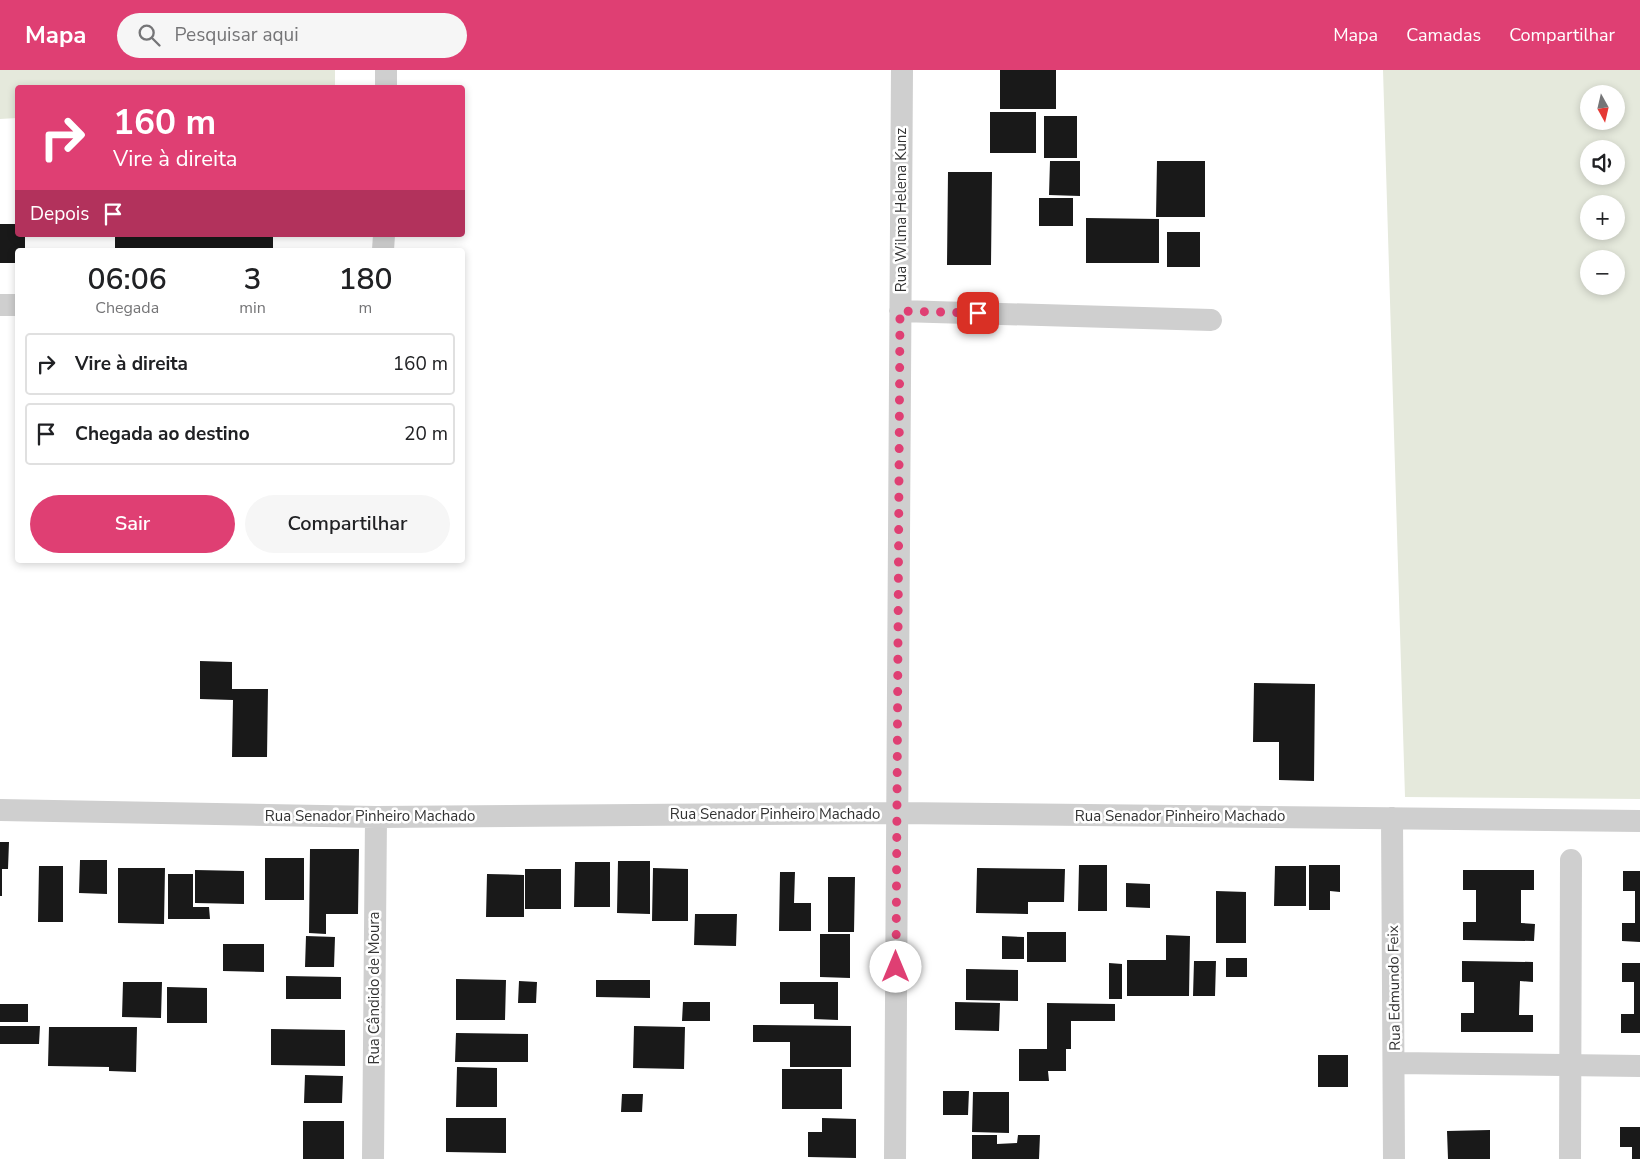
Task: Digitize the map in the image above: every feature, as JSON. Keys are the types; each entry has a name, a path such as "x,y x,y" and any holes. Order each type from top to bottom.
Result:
{"street":[{"path":"386,70 386,85"},
{"name":"Rua Wilma Helena Kunz","path":"895,1159 902,70"},
{"path":"0,305 15,305"},
{"path":"900,311 1212,320"},
{"name":"Rua Senador Pinheiro Machado","path":"0,810 376,817 897,814 1640,821"},
{"name":"Rua Cândido de Moura","path":"373,1159 376,817"},
{"name":"Rua Edmundo Feix","path":"1392,818 1394,1159"},
{"path":"1570,1159 1571,860"},
{"path":"1394,1063 1640,1066"}],"shaded area":[{"path":"0,70 335,70 335,85 15,85 15,118 0,119"},
{"path":"1383,70 1640,70 1640,799 1405,797"}],"building":[{"path":"1000,70 1056,70 1056,109 1000,109"},
{"path":"990,112 1036,112 1036,153 990,153"},
{"path":"1044,116 1077,116 1077,158 1044,158"},
{"path":"1050,161 1080,161 1080,196 1049,195"},
{"path":"1157,161 1205,161 1205,217 1156,217"},
{"path":"948,172 992,172 991,265 947,265"},
{"path":"1039,198 1073,198 1073,226 1039,226"},
{"path":"1086,218 1159,219 1159,263 1086,263"},
{"path":"0,224 15,224 15,237 25,237 25,248 15,248 15,263 0,263"},
{"path":"1167,232 1200,232 1200,267 1167,267"},
{"path":"115,237 273,237 273,248 115,248"},
{"path":"200,661 232,662 232,689 268,689 267,757 232,757 233,700 200,699"},
{"path":"1254,683 1315,684 1314,781 1279,780 1279,742 1253,742"},
{"path":"0,842 9,842 8,869 2,869 2,896 0,896"},
{"path":"310,849 359,849 358,914 326,914 326,934 309,933"},
{"path":"265,858 304,858 304,900 265,900"},
{"path":"80,860 107,860 107,894 79,893"},
{"path":"618,861 650,861 650,914 617,913"},
{"path":"575,862 610,862 610,907 574,907"},
{"path":"1079,865 1107,865 1107,911 1078,911"},
{"path":"1309,865 1340,865 1340,892 1330,891 1330,910 1309,910"},
{"path":"39,866 63,866 63,922 38,922"},
{"path":"1275,866 1306,866 1306,906 1274,906"},
{"path":"118,868 165,868 164,924 118,923"},
{"path":"653,868 688,869 688,921 652,921"},
{"path":"977,868 1065,869 1064,902 1028,902 1028,914 976,913"},
{"path":"525,869 561,869 561,909 525,909"},
{"path":"195,870 244,871 244,904 195,903"},
{"path":"1463,870 1534,870 1534,890 1521,890 1521,923 1535,924 1534,941 1463,940 1463,922 1476,922 1476,890 1463,890"},
{"path":"1623,871 1640,871 1640,942 1622,941 1622,923 1635,923 1635,891 1623,891"},
{"path":"780,872 795,872 794,903 811,903 811,931 779,931"},
{"path":"168,874 193,874 193,907 209,907 210,919 168,919"},
{"path":"487,874 524,875 524,917 486,917"},
{"path":"828,877 855,877 854,932 828,932"},
{"path":"1126,883 1150,884 1150,908 1126,907"},
{"path":"1216,891 1246,892 1246,943 1216,943"},
{"path":"695,914 737,914 736,946 694,945"},
{"path":"1027,932 1066,932 1066,962 1027,962"},
{"path":"820,934 850,934 850,978 820,977"},
{"path":"1166,935 1190,936 1189,996 1127,996 1127,960 1166,960"},
{"path":"306,936 335,937 334,967 305,967"},
{"path":"1002,936 1024,937 1024,959 1002,959"},
{"path":"223,944 264,944 264,972 223,971"},
{"path":"1226,958 1247,958 1247,977 1226,977"},
{"path":"1194,961 1216,961 1215,996 1193,996"},
{"path":"1462,961 1533,962 1533,982 1520,981 1519,1015 1533,1015 1533,1032 1461,1032 1461,1013 1474,1013 1474,982 1462,982"},
{"path":"1109,963 1122,964 1122,999 1109,999"},
{"path":"1622,963 1640,963 1640,1033 1621,1033 1621,1014 1634,1014 1634,982 1622,982"},
{"path":"966,969 1018,970 1018,1001 966,1000"},
{"path":"286,976 341,977 341,999 286,999"},
{"path":"456,979 506,980 505,1020 456,1020"},
{"path":"596,980 650,980 650,998 596,997"},
{"path":"519,981 537,982 536,1003 518,1003"},
{"path":"123,982 162,982 161,1018 122,1017"},
{"path":"780,982 838,982 838,1020 814,1019 814,1004 780,1004"},
{"path":"167,987 207,988 207,1023 167,1023"},
{"path":"683,1002 710,1002 710,1021 682,1021"},
{"path":"955,1002 1000,1003 999,1031 955,1030"},
{"path":"1047,1003 1115,1004 1115,1021 1071,1021 1071,1049 1066,1049 1066,1071 1048,1071 1049,1081 1019,1081 1019,1049 1047,1049"},
{"path":"0,1004 28,1004 28,1022 0,1022"},
{"path":"753,1025 851,1026 851,1067 790,1067 790,1042 753,1042"},
{"path":"0,1026 40,1026 39,1044 0,1044"},
{"path":"634,1026 685,1027 684,1069 633,1068"},
{"path":"49,1027 137,1027 136,1072 109,1071 109,1067 48,1066"},
{"path":"271,1029 345,1030 345,1066 271,1065"},
{"path":"456,1033 528,1034 528,1062 455,1062"},
{"path":"1318,1055 1348,1055 1348,1087 1318,1087"},
{"path":"457,1067 497,1068 497,1107 456,1107"},
{"path":"782,1069 842,1069 842,1109 782,1109"},
{"path":"305,1075 343,1076 342,1103 304,1103"},
{"path":"943,1091 969,1091 968,1115 943,1115"},
{"path":"973,1092 1009,1092 1009,1133 972,1132"},
{"path":"622,1094 643,1094 642,1112 621,1112"},
{"path":"446,1118 506,1118 506,1153 446,1152"},
{"path":"822,1118 856,1119 856,1158 808,1157 808,1132 822,1132"},
{"path":"303,1121 344,1121 344,1159 303,1159"},
{"path":"1620,1127 1640,1127 1640,1159 1632,1159 1632,1147 1620,1147"},
{"path":"1490,1130 1490,1159 1448,1159 1447,1131"},
{"path":"972,1135 997,1135 997,1144 1017,1143 1018,1135 1040,1135 1039,1159 972,1159"}],"route":[{"path":"896,967 900,311 978,313"}]}
